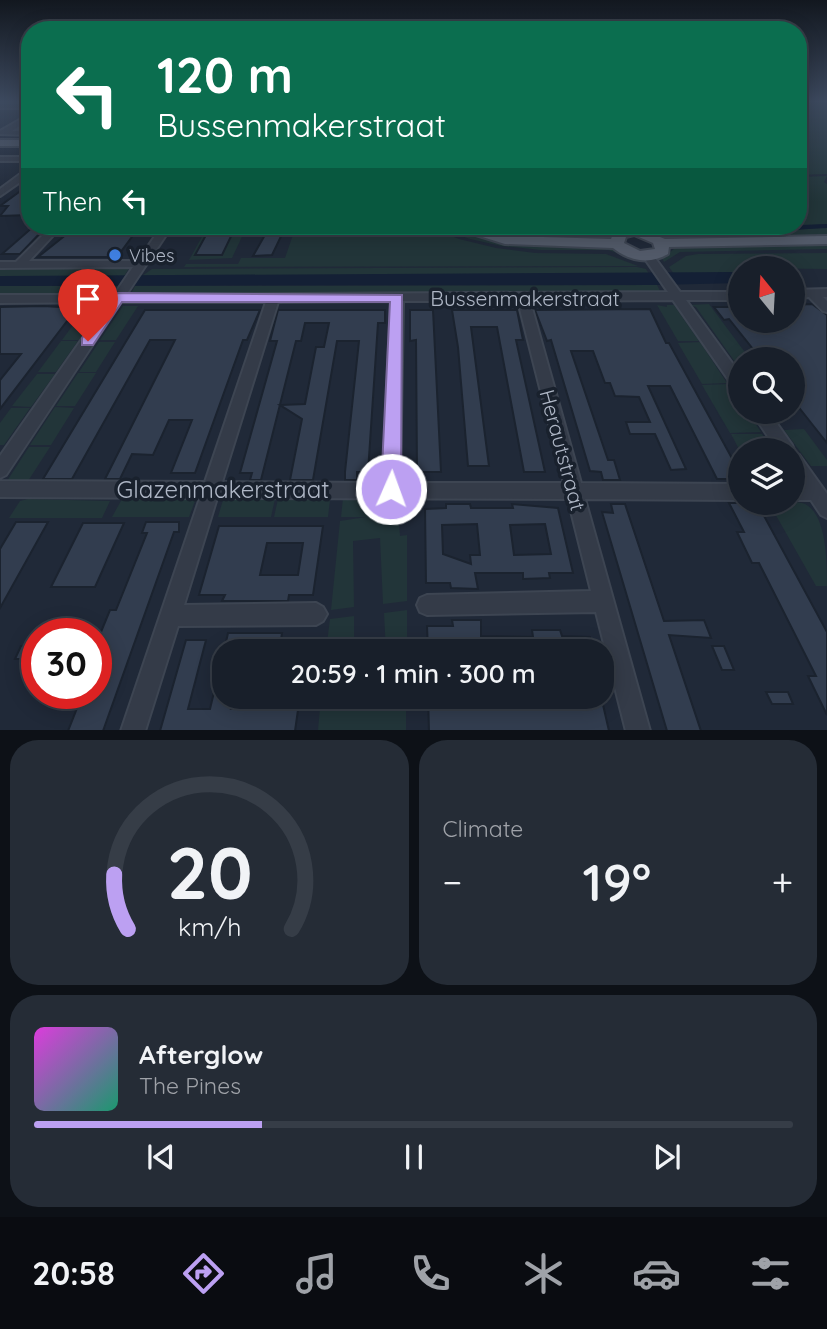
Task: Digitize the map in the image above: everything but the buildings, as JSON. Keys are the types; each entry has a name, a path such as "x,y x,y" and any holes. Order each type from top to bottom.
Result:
{"main road":[{"path":"1,139 21,143"},
{"path":"486,235 526,242 617,244 633,254 648,256 663,251 662,243"},
{"path":"617,244 617,237 621,235"},
{"path":"650,235 662,243 827,240"}],"street":[{"path":"1,139 21,135"},
{"path":"0,159 21,159"},
{"path":"0,193 21,178"},
{"path":"19,265 48,235"},
{"path":"0,470 161,235"},
{"path":"648,256 728,368"},
{"path":"0,265 139,267"},
{"name":"Bussenmakerstraat","path":"0,299 119,295 273,299 523,298 675,292 728,295"},
{"path":"805,293 827,293"},
{"path":"812,293 827,308"},
{"path":"391,489 397,298"},
{"name":"Herautstraat","path":"523,298 638,730"},
{"path":"133,730 273,299"},
{"path":"805,477 827,509"},
{"name":"Glazenmakerstraat","path":"0,489 728,492"},
{"path":"805,492 815,492"},
{"path":"427,606 605,601"},
{"path":"170,616 316,614"}],"green space":[{"path":"807,134 827,134 827,174 807,175"},
{"path":"827,176 824,182 827,184 827,224 807,225 807,177"},
{"path":"827,228 827,237 675,238 665,235 807,235 807,229"},
{"path":"203,235 243,235 232,258 189,260"},
{"path":"293,235 449,235 496,248 535,253 606,254 638,266 184,267 186,264 238,264 241,258 285,258"},
{"path":"459,235 478,235 523,244 613,248 645,262 608,250 541,250"},
{"path":"500,235 612,235 571,242"},
{"path":"827,243 827,249 680,252 664,262 662,258 674,249 685,247"},
{"path":"827,253 827,269 805,269 805,256 728,256 728,272 674,274 669,267 686,256"},
{"path":"0,267 130,267 124,276 0,276"},
{"path":"152,269 646,269 649,274 142,276"},
{"path":"657,285 661,293 132,292 135,286"},
{"path":"0,286 117,286 107,294 0,296"},
{"path":"709,304 741,347 728,347 728,352 696,307 690,305"},
{"path":"657,305 674,305 699,341 678,341"},
{"path":"87,306 102,306 79,340 62,340"},
{"path":"123,306 138,306 116,340 100,340"},
{"path":"61,341 78,341 56,372 38,372"},
{"path":"99,342 115,342 96,372 79,372"},
{"path":"700,342 727,383 702,384 678,343"},
{"path":"78,373 96,373 75,406 56,406"},
{"path":"37,374 55,374 31,407 12,406"},
{"path":"728,384 728,424 756,424 761,432 730,433 702,385"},
{"path":"55,407 74,408 51,445 30,445"},
{"path":"11,408 30,408 4,445 0,445 0,423"},
{"path":"804,429 827,460 827,466 811,466 805,458 805,438 790,438 784,430"},
{"path":"731,434 762,434 765,438 733,438"},
{"path":"29,447 50,447 28,481 7,481"},
{"path":"343,498 397,498 400,536 407,535 407,601 383,604 380,538 353,541 354,607 331,610 340,521 366,517 341,517"},
{"path":"122,499 195,501 189,517 112,517"},
{"path":"275,499 271,517 218,517 223,500"},
{"path":"278,499 330,500 328,517 274,517"},
{"path":"20,501 110,501 102,518 9,518"},
{"path":"805,505 816,516 824,538 827,586 816,586 776,515 805,515"},
{"path":"407,610 407,639 385,639 384,613"},
{"path":"354,616 354,639 328,639 330,619"},
{"path":"320,709 406,709 406,730 318,730"}],"water":[{"path":"827,224 827,228 807,229 807,225"},
{"path":"728,272 728,283 0,286 0,276"}],"place":[{"name":"Vibes","path":"115,255"}],"route":[{"path":"88,341 118,298 397,298 391,489"}]}
